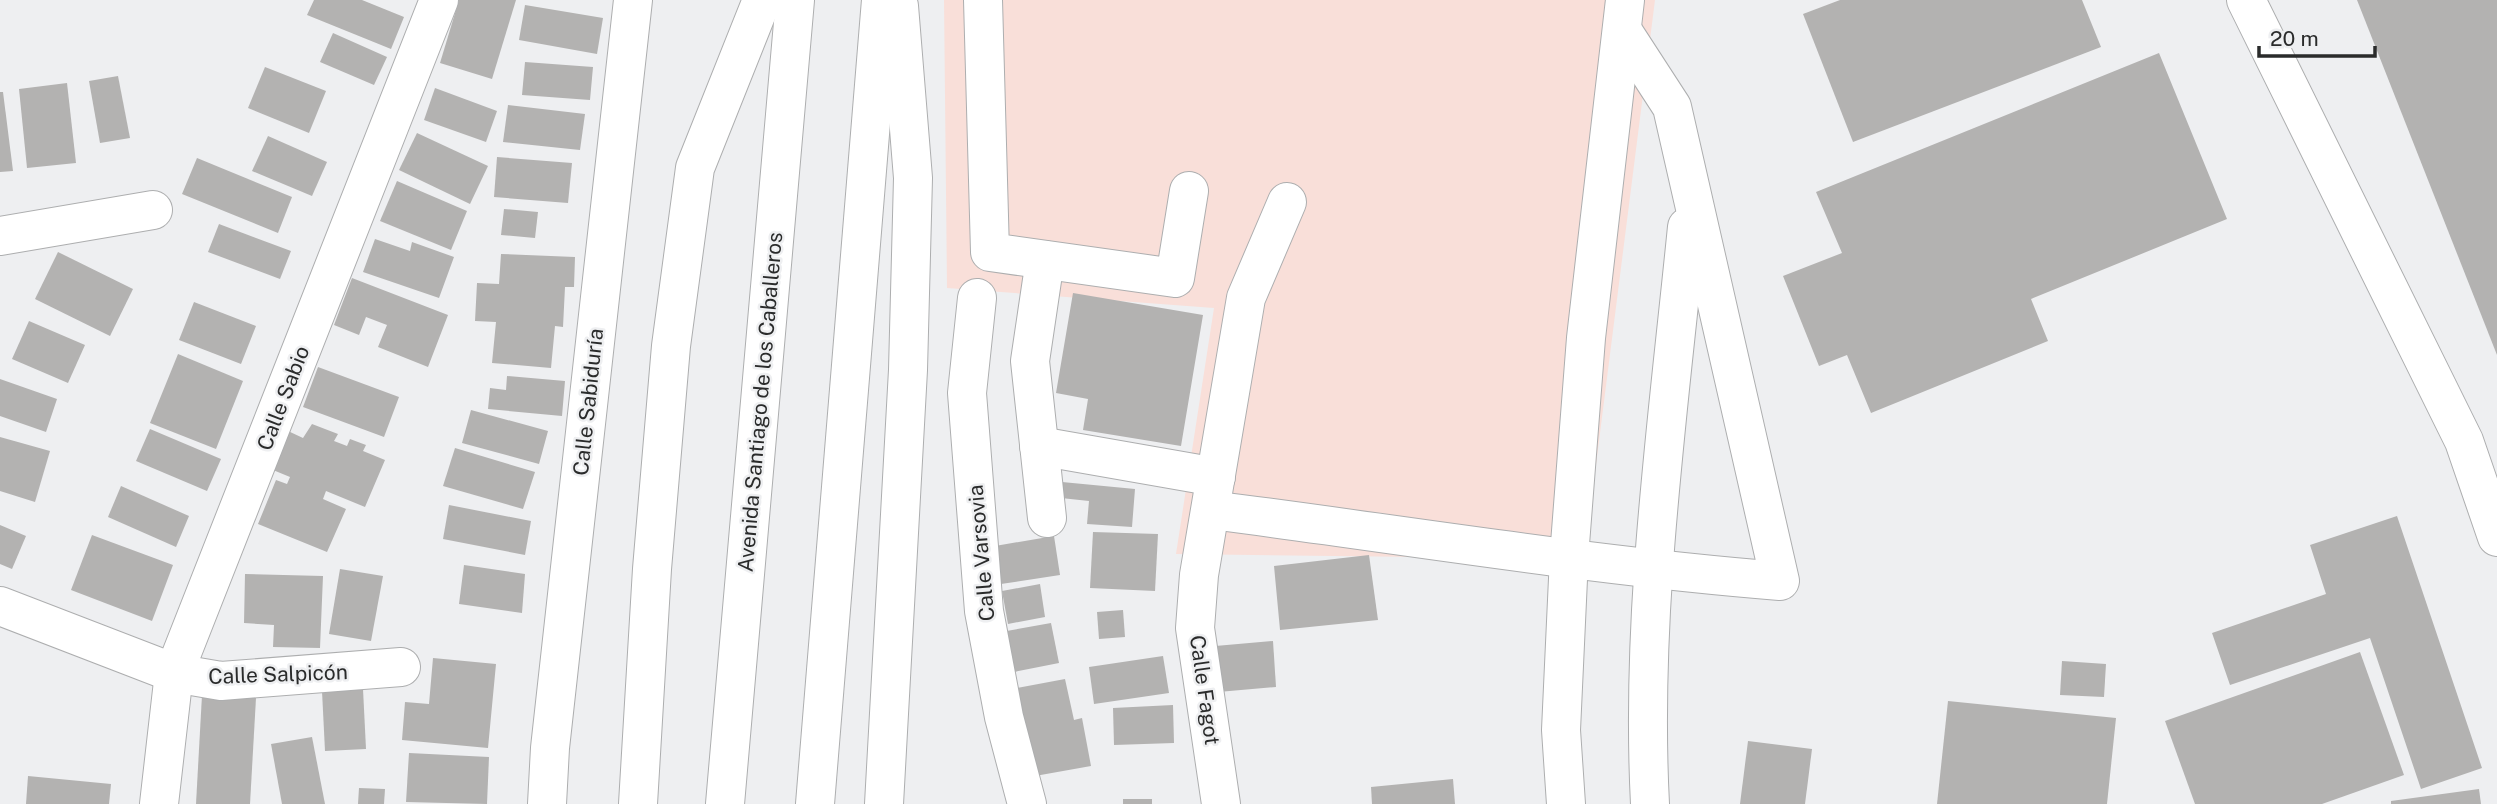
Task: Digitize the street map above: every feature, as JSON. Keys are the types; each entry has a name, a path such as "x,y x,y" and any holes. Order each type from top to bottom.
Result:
{"main road":[{"name":"Calle Sabio","path":"159,804 174,673 439,0"},
{"name":"Calle Sabiduría","path":"547,804 550,748 633,0"},
{"path":"638,804 652,569 671,346 695,168 762,0"},
{"name":"Avenida Santiago de los Caballeros","path":"724,804 795,0"},
{"path":"815,804 881,0"},
{"path":"884,804 908,370 912,178 898,0"},
{"path":"983,0 990,252 1175,278 1189,191"},
{"path":"2246,0 2464,441 2497,537"},
{"path":"1039,446 1213,493 1654,571 1780,581 1672,107 1624,15"},
{"path":"1566,804 1560,730 1569,557 1586,338 1624,15"},
{"path":"1650,804 1645,718 1654,571 1690,194"},
{"name":"Calle Fagot","path":"1222,804 1195,628 1199,575 1247,298 1287,202"},
{"path":"3,244 153,210"},
{"path":"1045,260 1030,361 1047,518"},
{"name":"Calle Varsovia","path":"977,298 967,393 984,611 1004,717 1027,804"},
{"name":"Calle Salpicón","path":"0,606 174,673 221,681 401,667"}],"shaded area":[{"path":"944,0 1655,0 1584,559 1176,554 1214,308 947,288"}],"building":[{"path":"314,0 362,0 404,17 391,49 307,15"},
{"path":"459,0 516,0 492,79 440,63"},
{"path":"1840,0 2082,0 2101,47 1853,142 1803,14"},
{"path":"2357,0 2497,0 2497,355"},
{"path":"525,5 603,18 597,54 519,40"},
{"path":"333,33 387,57 374,85 320,62"},
{"path":"2159,53 2227,219 2031,299 2048,341 1871,413 1847,355 1819,366 1783,276 1842,253 1816,192"},
{"path":"525,62 593,67 590,100 522,95"},
{"path":"265,67 326,91 309,133 248,108"},
{"path":"118,76 130,138 100,143 89,81"},
{"path":"67,83 76,163 27,168 19,89"},
{"path":"435,88 497,111 486,142 424,120"},
{"path":"0,92 3,92 13,171 0,172"},
{"path":"508,105 585,114 580,150 503,142"},
{"path":"417,133 488,166 470,204 399,170"},
{"path":"268,136 327,162 312,196 252,171"},
{"path":"497,157 572,163 568,203 494,197"},
{"path":"197,158 292,197 278,233 182,194"},
{"path":"397,181 467,211 451,250 380,221"},
{"path":"504,209 538,212 535,238 501,235"},
{"path":"219,224 291,251 280,279 208,252"},
{"path":"375,239 410,251 412,242 454,257 439,298 363,272"},
{"path":"58,252 133,289 110,336 35,299"},
{"path":"501,254 575,257 574,287 565,287 563,327 555,326 551,368 492,363 496,322 475,321 477,283 499,284"},
{"path":"352,278 448,315 428,367 378,347 387,325 366,317 359,335 334,325"},
{"path":"1073,293 1203,315 1181,446 1083,430 1088,399 1056,393"},
{"path":"194,302 256,326 241,364 179,340"},
{"path":"29,321 85,345 68,383 12,359"},
{"path":"178,354 243,381 216,449 150,423"},
{"path":"318,367 399,397 384,437 303,407"},
{"path":"507,376 565,381 562,416 488,409 490,388 506,390"},
{"path":"0,379 57,399 46,432 0,416"},
{"path":"471,410 548,431 539,464 462,443"},
{"path":"312,424 338,434 334,441 347,446 350,439 366,445 363,451 385,460 365,507 326,491 323,499 346,509 327,552 258,524 276,480 287,484 290,477 273,470 288,431 303,438"},
{"path":"150,429 221,459 207,491 136,461"},
{"path":"0,437 50,451 35,502 0,491"},
{"path":"455,448 535,472 523,509 443,486"},
{"path":"1062,482 1135,489 1132,527 1087,524 1089,501 1061,498"},
{"path":"121,486 189,516 176,547 108,517"},
{"path":"449,505 531,521 525,555 443,539"},
{"path":"2397,516 2482,768 2421,789 2370,638 2230,685 2212,633 2326,594 2310,545"},
{"path":"0,525 26,536 12,569 0,564"},
{"path":"1093,532 1158,534 1155,591 1090,588"},
{"path":"92,535 173,565 152,621 71,590"},
{"path":"1054,536 1060,575 1001,584 995,546"},
{"path":"1369,555 1378,620 1280,630 1274,566"},
{"path":"464,565 525,574 522,613 459,604"},
{"path":"340,569 383,576 371,641 329,634"},
{"path":"245,574 323,576 320,648 273,647 274,625 244,623"},
{"path":"1040,584 1045,617 1008,624 1002,591"},
{"path":"1123,610 1125,637 1099,639 1097,612"},
{"path":"1051,623 1059,663 1009,673 1001,632"},
{"path":"1273,641 1276,687 1207,693 1204,647"},
{"path":"2360,652 2404,775 2322,804 2195,804 2165,721"},
{"path":"1163,656 1169,693 1094,704 1089,667"},
{"path":"433,658 496,664 488,748 402,740 405,702 429,704"},
{"path":"2062,661 2106,664 2104,697 2060,695"},
{"path":"1065,679 1074,720 1082,718 1091,766 1035,776 1017,688"},
{"path":"363,689 366,749 325,751 322,691"},
{"path":"202,695 256,698 250,804 196,804"},
{"path":"1948,701 2116,718 2107,804 1937,804"},
{"path":"1173,705 1174,743 1114,745 1113,708"},
{"path":"312,737 325,804 282,804 271,744"},
{"path":"1748,741 1812,749 1805,804 1740,804"},
{"path":"409,753 489,757 487,804 406,802"},
{"path":"28,776 111,784 109,804 26,804"},
{"path":"1453,779 1455,804 1372,804 1371,787"},
{"path":"359,788 385,789 384,804 358,804"},
{"path":"2479,789 2481,804 2391,804 2391,801"},
{"path":"1123,799 1152,799 1152,804 1123,804"}]}
